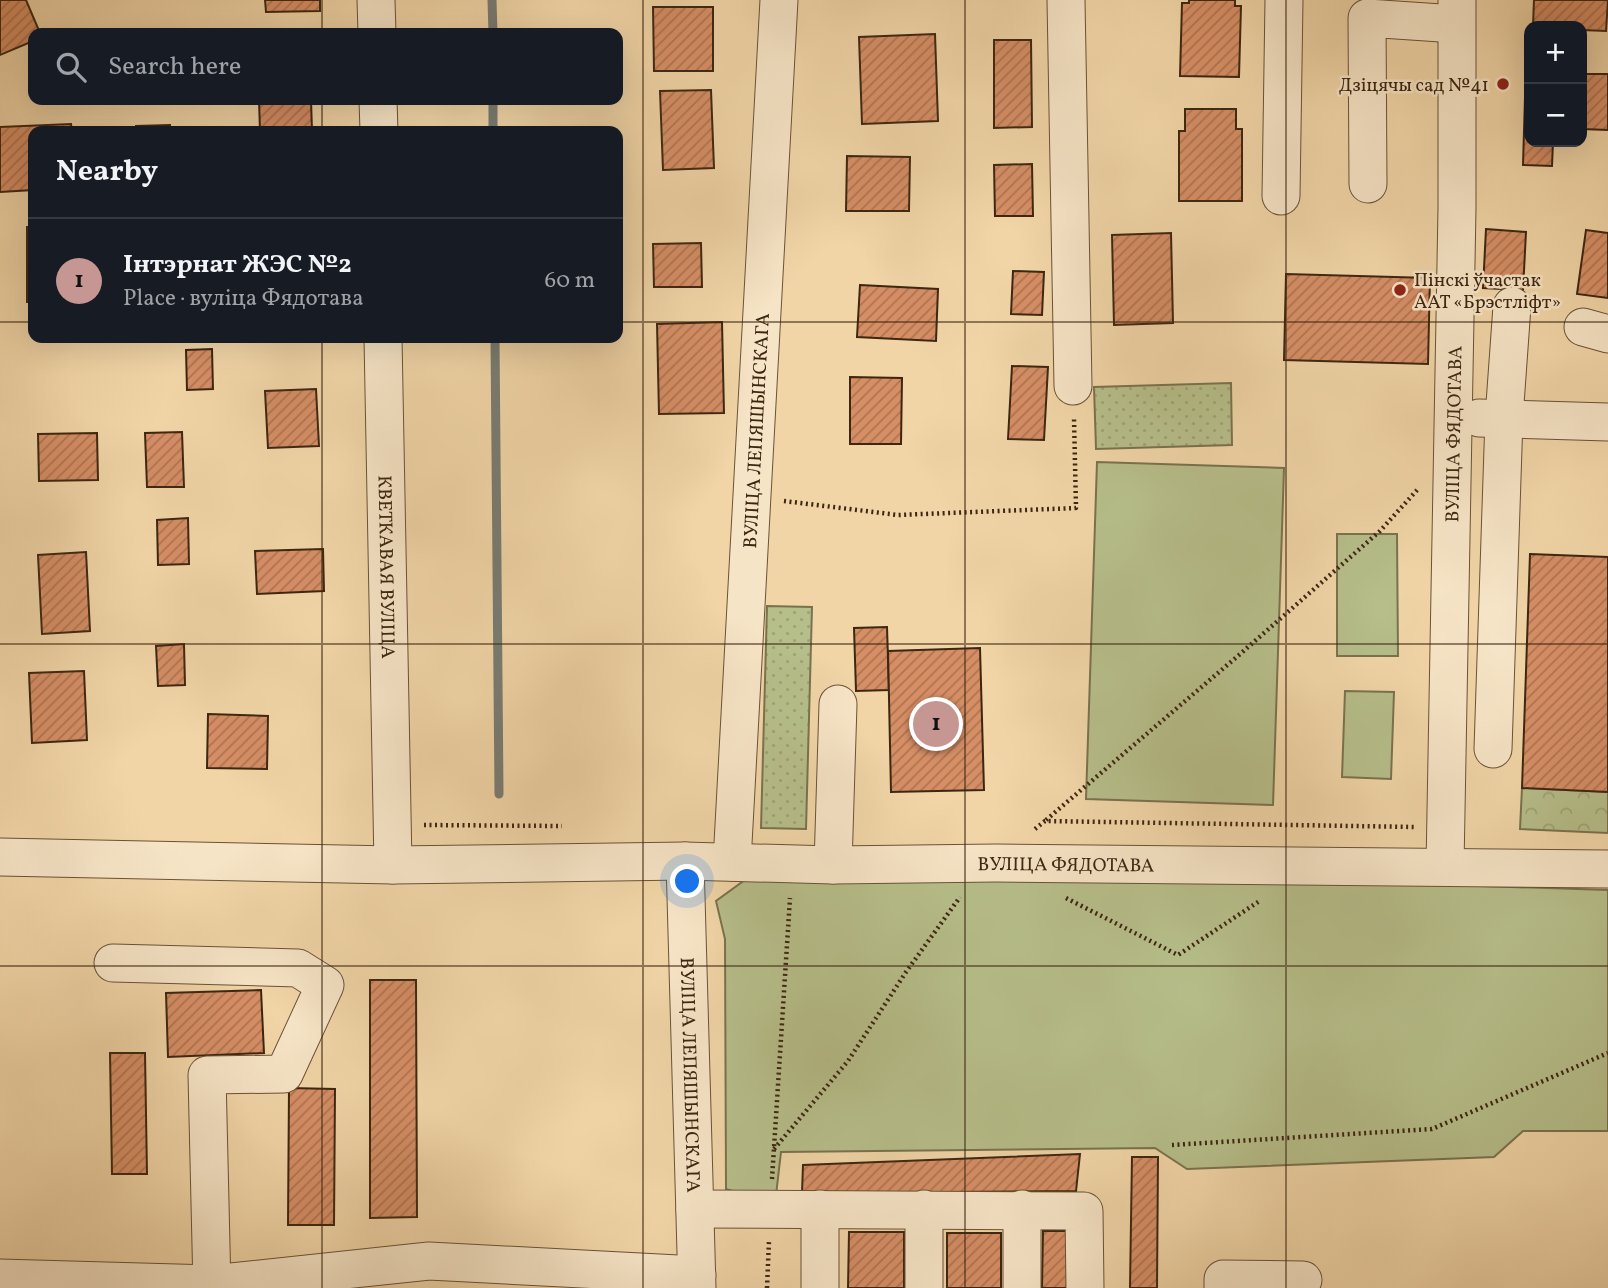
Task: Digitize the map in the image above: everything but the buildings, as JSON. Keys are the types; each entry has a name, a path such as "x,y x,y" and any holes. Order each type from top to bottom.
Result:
{"street":[{"path":"376,0 377,28"},
{"name":"ВУЛІЦА ЛЕПЯШЫНСКАГА","path":"732,862 779,0"},
{"path":"1066,0 1073,386"},
{"path":"1281,196 1284,0"},
{"path":"1368,184 1367,18 1457,12"},
{"name":"ВУЛІЦА ФЯДОТАВА","path":"1445,866 1457,208 1457,12"},
{"path":"378,105 379,126"},
{"path":"1493,748 1504,418 1512,306"},
{"name":"КВЕТКАВАЯ ВУЛІЦА","path":"383,343 393,865"},
{"path":"1453,415 1608,422"},
{"path":"833,865 838,704"},
{"name":"ВУЛІЦА ФЯДОТАВА","path":"0,857 393,865 685,861 833,865 1445,866 1608,869"},
{"name":"ВУЛІЦА ЛЕПЯШЫНСКАГА","path":"685,861 697,1282"},
{"path":"113,963 298,968 325,985 284,1074 207,1075 212,1286"},
{"path":"695,1209 1084,1211 1085,1288"},
{"path":"820,1209 820,1288"},
{"path":"924,1209 924,1288"},
{"path":"1021,1288 1022,1209"},
{"path":"0,1278 212,1286 429,1261 697,1282"},
{"path":"1223,1288 1223,1279 1303,1280"}],"path":[{"path":"752,498 898,515 1076,508 1073,386"},
{"path":"1045,821 1240,655 1380,531 1452,452"},
{"path":"773,1149 848,1061 906,972 964,892"},
{"path":"767,1288 773,1149 790,894"},
{"path":"1061,896 1178,955 1267,896"},
{"path":"1172,1145 1432,1129 1608,1053"}],"green space":[{"path":"1231,383 1232,445 1096,449 1094,387"},
{"path":"1097,462 1284,468 1273,805 1086,799"},
{"path":"1337,534 1397,534 1398,656 1337,656"},
{"path":"767,606 812,607 806,829 761,828"},
{"path":"1345,691 1394,692 1391,779 1342,777"},
{"path":"1522,788 1608,792 1608,833 1520,829"},
{"path":"749,877 1198,877 1608,890 1608,1131 1523,1131 1494,1157 1187,1169 1155,1148 781,1152 776,1195 754,1198 726,1189 725,939 716,901"}],"waterway":[{"path":"492,0 493,28"},
{"path":"493,105 493,126"},
{"path":"495,343 499,794"}],"place":[{"name":"Дзіцячы сад №41","path":"1503,84"},
{"name":"Пінскі ўчастак ААТ «Брэстліфт»","path":"1400,290"},
{"name":"Інтэрнат ЖЭС №2","path":"936,724"}]}
